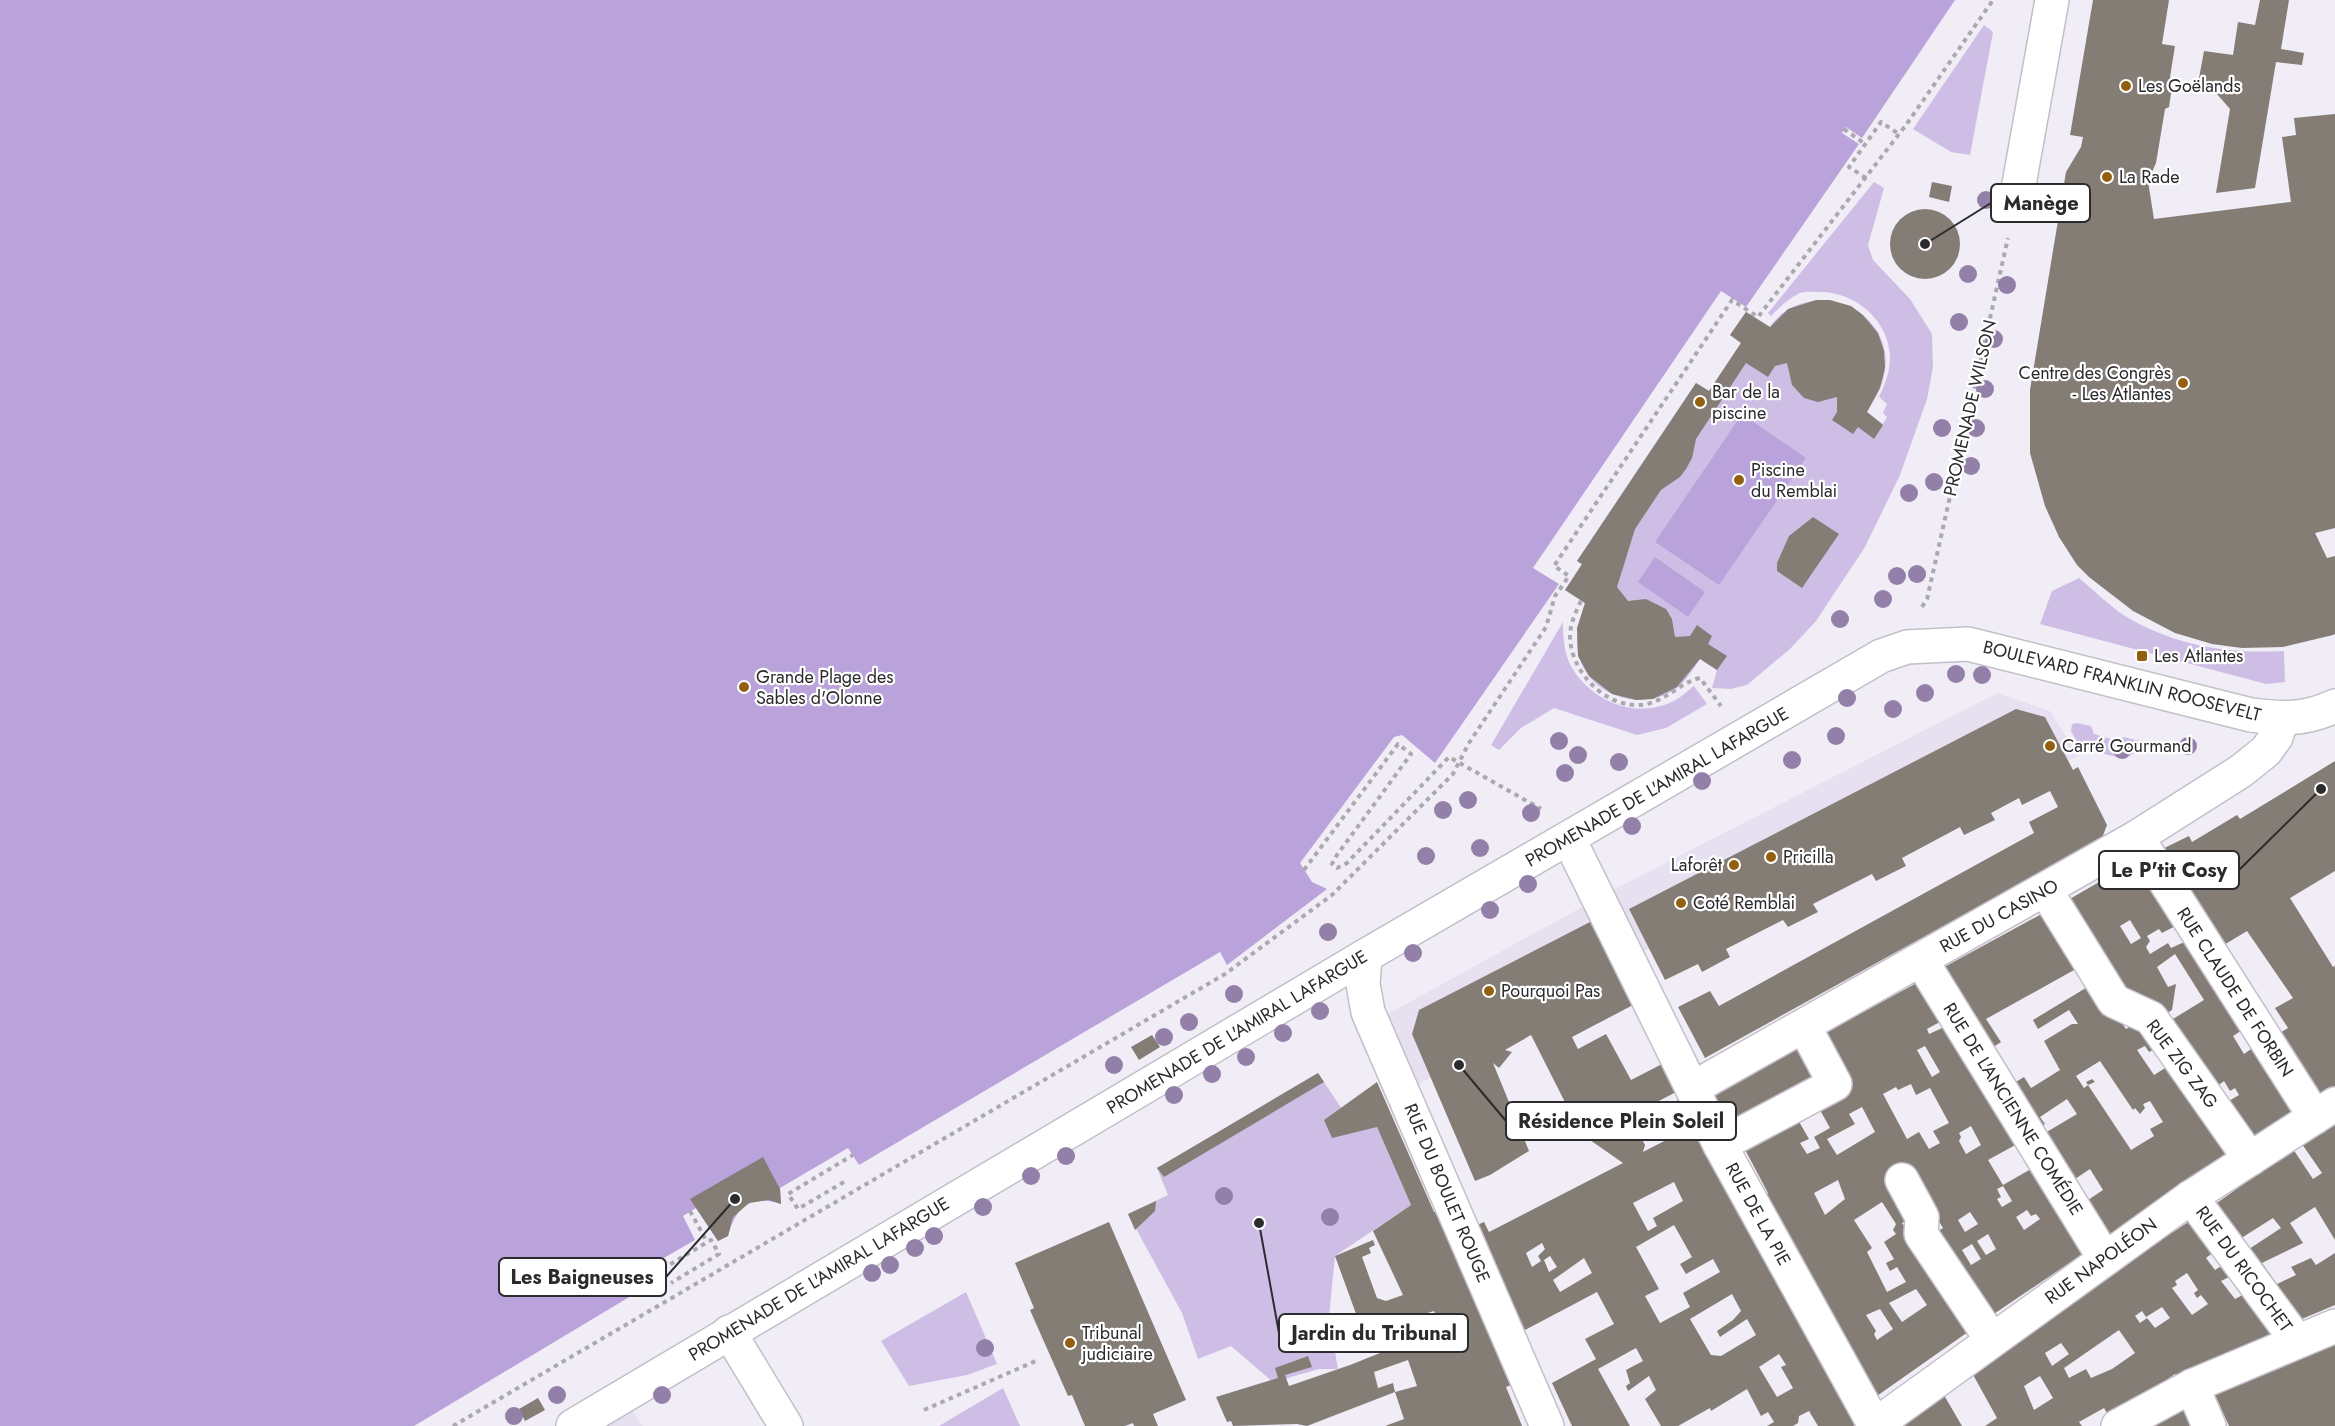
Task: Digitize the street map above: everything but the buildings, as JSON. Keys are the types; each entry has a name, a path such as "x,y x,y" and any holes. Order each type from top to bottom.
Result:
{"street":[{"path":"2016,201 2052,0"},
{"name":"BOULEVARD FRANKLIN ROOSEVELT","path":"1907,647 1968,644 2251,715 2282,719 2313,716 2335,706"},
{"name":"PROMENADE DE L'AMIRAL LAFARGUE","path":"573,1426 1365,956 1569,839 1851,672 1881,656 1907,647"},
{"name":"RUE DU CASINO","path":"1693,1088 2046,891 2137,837 2241,771 2266,751 2276,737 2282,719"},
{"name":"RUE CLAUDE DE FORBIN","path":"2137,837 2325,1111"},
{"name":"RUE DE LA PIE","path":"1569,839 1720,1145 1874,1425"},
{"name":"RUE ZIG ZAG","path":"2046,891 2114,1001 2151,1018 2250,1159"},
{"name":"RUE DU BOULET ROUGE","path":"1365,956 1363,984 1368,1012 1547,1426"},
{"name":"RUE DE L'ANCIENNE COMÉDIE","path":"1921,960 2105,1258"},
{"path":"1720,1145 1835,1084 1804,1026"},
{"name":"RUE NAPOLÉON","path":"1874,1425 2190,1197 2325,1111"},
{"path":"1902,1180 1922,1217 1921,1234 1992,1340"},
{"name":"RUE DU RICOCHET","path":"2190,1197 2296,1341"},
{"path":"2118,1426 2192,1386 2335,1326"},
{"path":"729,1332 786,1426"},
{"path":"2192,1386 2209,1426"}],"path":[{"path":"453,1426 1225,974 1332,895 1454,774 1469,743 1546,627 1555,596 1569,576 1554,566 1732,300 1758,317 1899,134 1993,0"},
{"path":"1866,178 1849,166 1881,122 1899,134"},
{"path":"1845,129 1865,144"},
{"name":"PROMENADE WILSON","path":"1927,599 2008,234"},
{"path":"1581,601 1570,635 1574,658 1585,678 1601,693 1620,702 1645,705 1669,697 1693,680 1700,678 1727,713"},
{"path":"1304,870 1398,744 1411,754 1337,855 1332,864 1336,868 1347,863 1449,757 1545,811"},
{"path":"844,1182 798,1209 788,1194 853,1155"},
{"path":"690,1211 707,1242"},
{"path":"647,1278 711,1240 719,1254 671,1283"},
{"path":"924,1410 1038,1360"}],"shaded area":[{"name":"Grande Plage des Sables d'Olonne","path":"0,0 1955,0 1862,138 1846,127 1842,133 1859,144 1746,307 1721,291 1533,568 1559,584 1435,763 1402,735 1394,737 1300,863 1312,882 1327,889 1227,965 1220,952 859,1165 848,1148 780,1188 781,1204 761,1200 746,1205 735,1218 728,1236 718,1241 696,1208 683,1216 695,1240 643,1270 651,1284 414,1426 0,1426"},
{"path":"1984,25 1993,32 1970,155 1951,152 1913,129"},
{"name":"Piscine du Remblai","path":"1874,182 1884,188 1868,245 1873,260 1910,299 1932,334 1933,367 1927,399 1900,475 1865,547 1816,621 1790,649 1747,685 1731,689 1712,688 1717,670 1700,659 1681,685 1664,695 1635,700 1607,691 1595,683 1585,671 1579,657 1577,636 1585,603 1565,590 1582,565 1577,561 1696,383 1709,391 1741,343 1730,335 1746,312 1770,327 1785,311 1804,303 1824,301 1844,305 1862,315 1876,329 1884,348 1884,376 1867,412 1883,424 1887,417 1883,413 1887,404 1879,397 1889,368 1888,344 1883,331 1867,310 1857,302 1832,293 1807,292 1792,297 1771,316 1768,313"},
{"path":"1742,414 1806,458 1719,585 1655,542"},
{"path":"1655,557 1705,592 1688,617 1638,582"},
{"path":"2079,578 2125,616 2163,635 2222,649 2284,651 2285,682 2266,684 2040,624 2052,591"},
{"path":"1563,622 1565,647 1571,666 1582,682 1603,698 1627,707 1654,708 1674,701 1694,686 1707,704 1666,728 1637,735 1554,708 1521,728 1499,750 1491,745"},
{"path":"1997,693 2050,711 2079,756 1637,954 1411,1089 1386,1015 1609,892"},
{"path":"2072,724 2091,726 2094,734 2121,742 2123,737 2145,742 2145,746 2125,759 2080,748 2071,731"},
{"path":"1318,1073 1344,1112 1377,1127 1411,1205 1335,1256 1329,1318 1338,1369 1319,1369 1273,1382 1231,1346 1198,1359 1182,1313 1128,1214 1168,1195 1157,1168"},
{"path":"966,1292 997,1364 967,1375 909,1386 881,1341"},
{"path":"1003,1388 1020,1426 939,1426"},
{"path":"629,1406 643,1426 594,1426"}],"place":[{"name":"Les Goëlands","path":"2126,86"},
{"name":"La Rade","path":"2107,177"},
{"name":"Manège","path":"1925,244"},
{"name":"Centre des Congrès - Les Atlantes","path":"2183,383"},
{"name":"Bar de la piscine","path":"1700,402"},
{"name":"Piscine du Remblai","path":"1739,480"},
{"name":"Les Atlantes","path":"2142,656"},
{"name":"Grande Plage des Sables d'Olonne","path":"744,687"},
{"name":"Carré Gourmand","path":"2050,746"},
{"name":"Le P'tit Cosy","path":"2321,789"},
{"name":"Pricilla","path":"1771,857"},
{"name":"Laforêt","path":"1734,865"},
{"name":"Coté Remblai","path":"1681,903"},
{"name":"Pourquoi Pas","path":"1489,991"},
{"name":"Résidence Plein Soleil","path":"1459,1065"},
{"name":"Les Baigneuses","path":"735,1199"},
{"name":"Jardin du Tribunal","path":"1259,1223"},
{"name":"Tribunal judiciaire","path":"1070,1343"}]}
